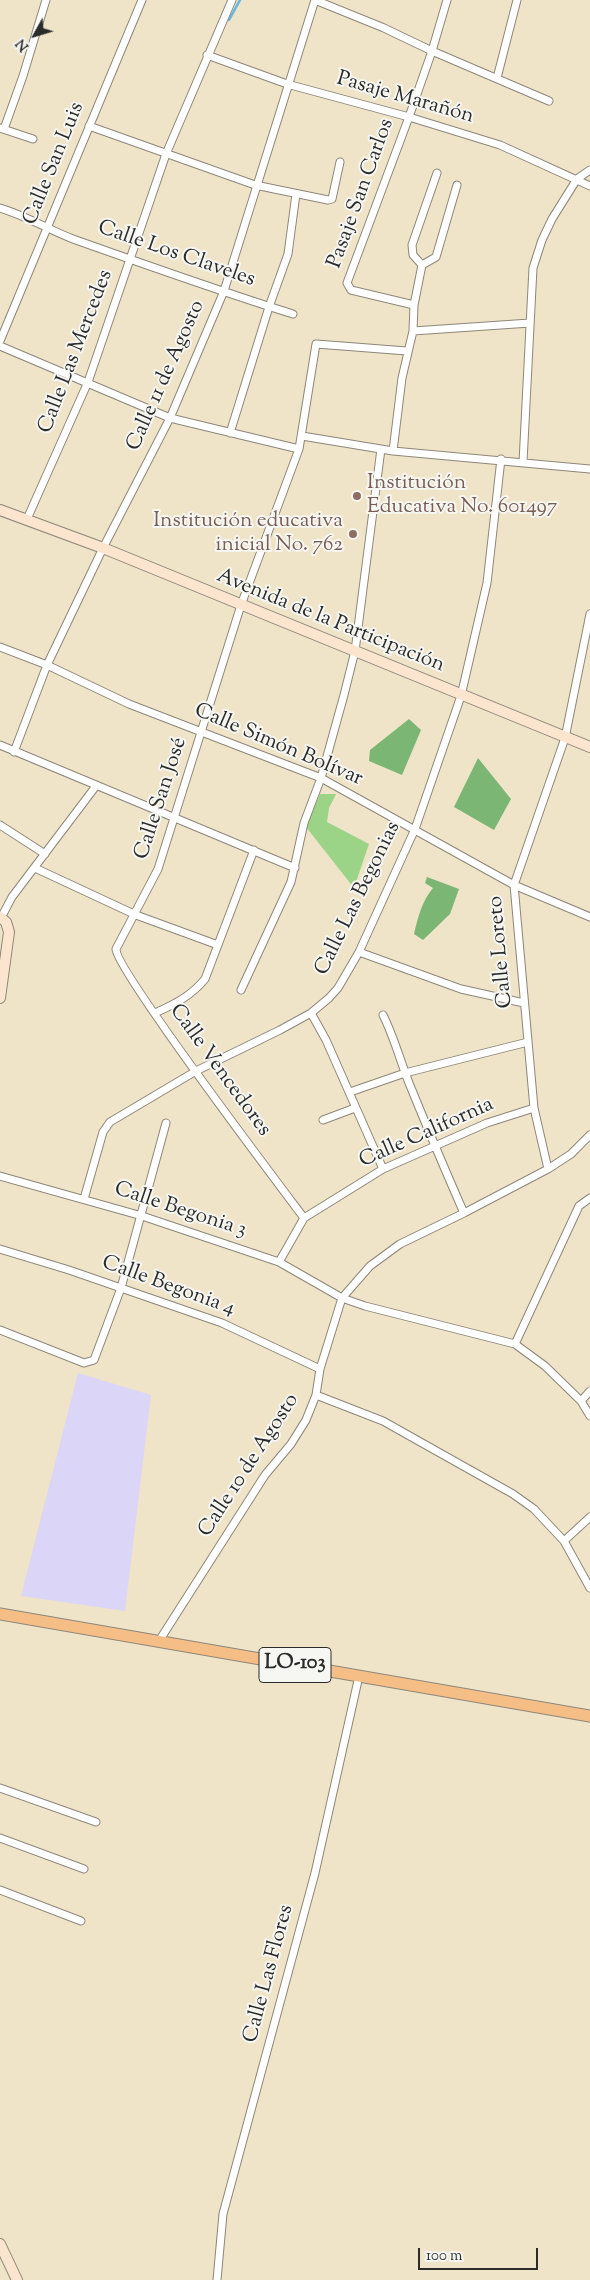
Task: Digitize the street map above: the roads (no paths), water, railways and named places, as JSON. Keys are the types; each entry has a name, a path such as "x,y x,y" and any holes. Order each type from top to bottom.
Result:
{"main road":[{"name":"Avenida de la Participación","path":"0,510 103,548 590,748"},
{"path":"0,998 8,932 6,922 1,917"},
{"name":"LO-103","path":"0,1614 590,1716"},
{"path":"0,2244 16,2280"}],"street":[{"path":"33,139 2,128 24,76 46,0"},
{"name":"Calle San Luis","path":"0,341 142,0"},
{"name":"Calle Las Mercedes","path":"27,519 88,382 166,154 232,0"},
{"path":"315,0 384,28 432,51 549,101"},
{"name":"Calle 11 de Agosto","path":"14,752 47,666 103,548 170,418 224,291 287,84 315,0"},
{"name":"Pasaje San Carlos","path":"414,305 351,290 347,282 409,116 448,0"},
{"path":"497,78 517,0"},
{"name":"Pasaje Marañón","path":"207,56 287,84 409,116 500,145 590,186"},
{"path":"89,126 256,184 328,200 332,199 340,162"},
{"path":"523,462 534,268 542,240 577,179 590,170"},
{"path":"422,265 412,255 412,245 437,173"},
{"path":"422,265 436,258 457,185"},
{"path":"230,433 269,307 288,254 296,194"},
{"name":"Calle Los Claveles","path":"0,208 47,229 131,260 293,314"},
{"path":"393,451 407,351 413,331 414,305 422,265"},
{"path":"413,331 530,323"},
{"path":"241,605 299,449 316,344 407,351"},
{"path":"0,346 170,418 299,449"},
{"path":"302,436 393,451 590,469"},
{"path":"241,990 295,868 304,823 321,778 355,651 381,449"},
{"name":"Calle Las Begonias","path":"84,1199 105,1126 196,1071 280,1030 311,1012 338,988 359,952 416,829 461,696 487,583 501,460"},
{"name":"Calle San José","path":"119,941 136,915 158,869 203,732 241,605"},
{"name":"Calle Loreto","path":"548,1170 534,1108 514,885 565,738 590,614"},
{"name":"Calle Simón Bolívar","path":"0,647 47,666 129,704 321,778 514,885 590,917"},
{"path":"0,745 295,868"},
{"path":"1,917 12,897 96,786"},
{"path":"0,825 45,854"},
{"path":"155,1013 174,1005 194,992 205,978 254,850"},
{"path":"35,868 136,915 218,945"},
{"name":"Calle Vencedores","path":"119,941 116,953 155,1013 304,1218"},
{"path":"359,952 461,988 524,1003"},
{"path":"311,1012 350,1092 355,1108 383,1169"},
{"path":"384,1015 393,1034 405,1073 434,1147 464,1213"},
{"path":"350,1092 405,1073 528,1042"},
{"path":"323,1120 355,1108"},
{"name":"Calle California","path":"279,1262 304,1218 383,1169 487,1123 534,1108"},
{"path":"0,1330 77,1361 89,1363 96,1356 121,1288 166,1123"},
{"name":"Calle 10 de Agosto","path":"159,1641 264,1475 291,1444 306,1420 316,1395 320,1369 342,1298 370,1266 400,1244 548,1170 571,1154 590,1135"},
{"name":"Calle Begonia 3","path":"0,1176 142,1216 279,1262 342,1298 365,1306 514,1344"},
{"path":"587,1200 579,1206 514,1344 545,1366 581,1401 590,1416"},
{"name":"Calle Begonia 4","path":"0,1249 222,1323 320,1369"},
{"path":"581,1401 590,1391"},
{"path":"316,1395 383,1421 513,1494 534,1509 564,1541 590,1588"},
{"path":"564,1541 590,1517"},
{"name":"Calle Las Flores","path":"217,2280 223,2214 315,1873 359,1676"},
{"path":"0,1788 96,1822"},
{"path":"0,1838 84,1870"},
{"path":"0,1890 81,1921"}],"waterway":[{"path":"229,20 240,0"}],"place":[{"name":"Institución Educativa No. 601497","path":"357,496"},
{"name":"Institución educativa inicial No. 762","path":"353,534"}]}
